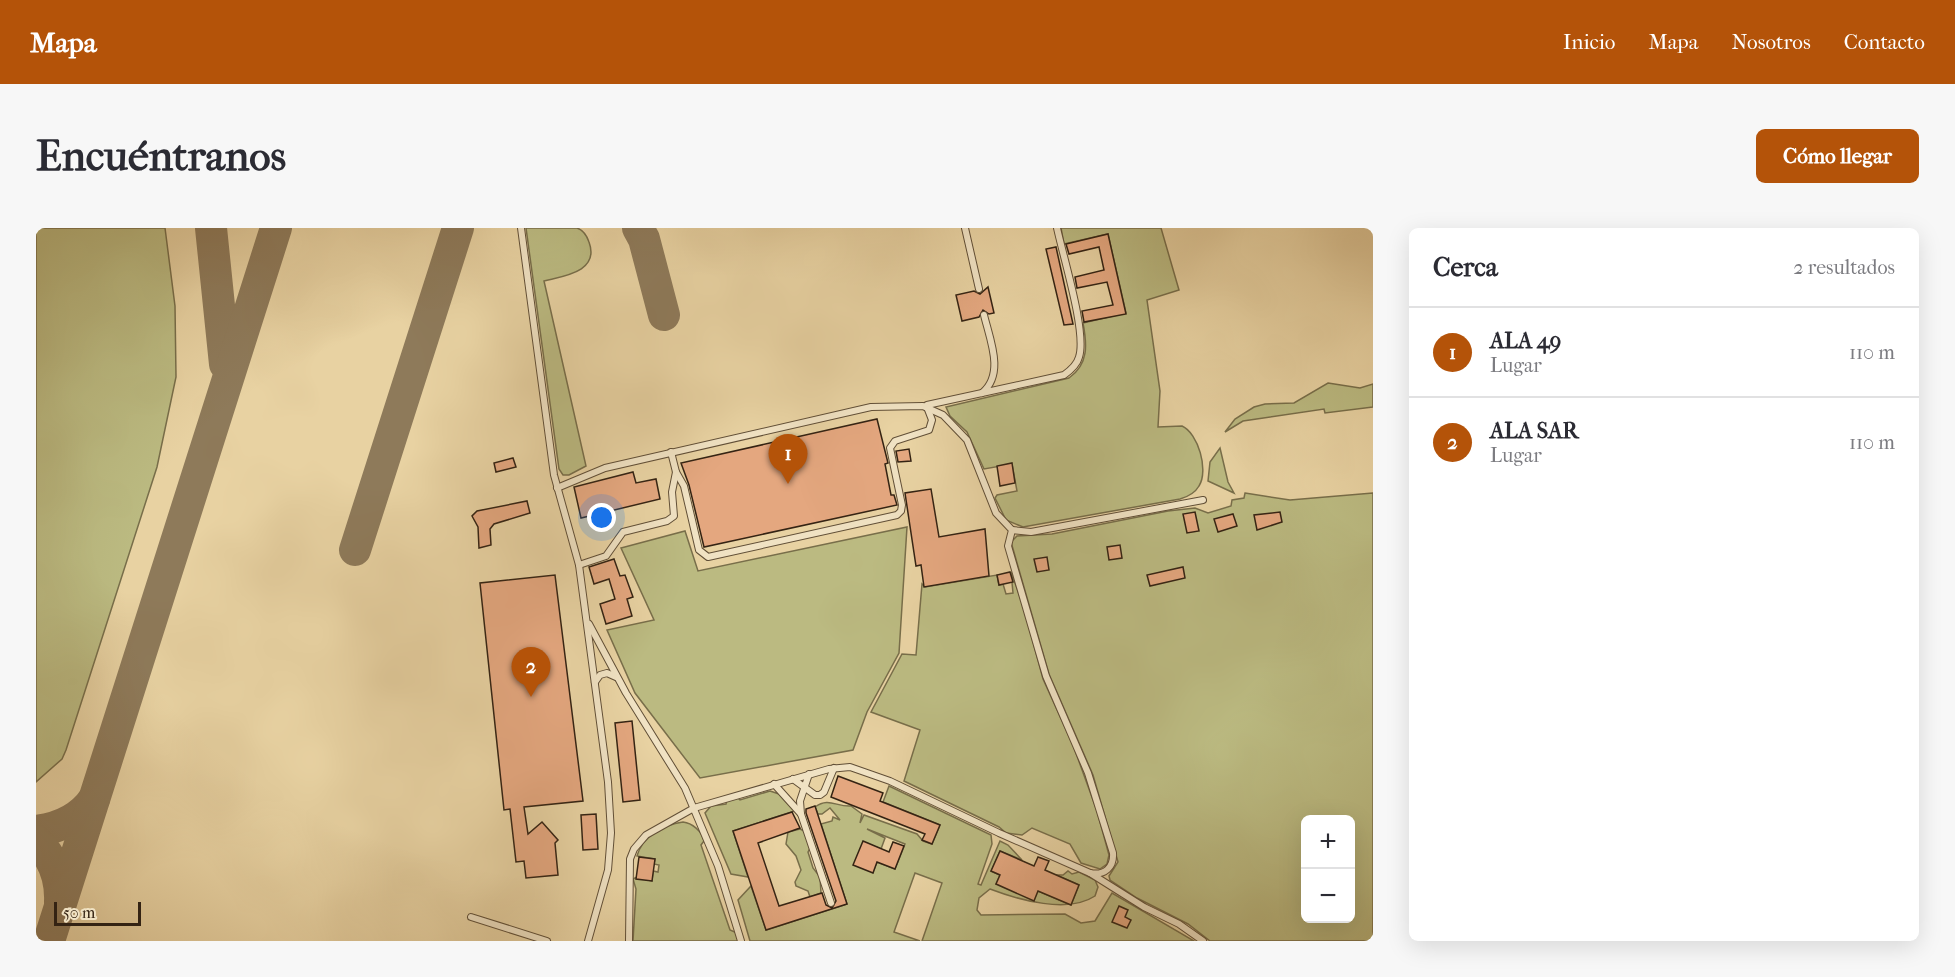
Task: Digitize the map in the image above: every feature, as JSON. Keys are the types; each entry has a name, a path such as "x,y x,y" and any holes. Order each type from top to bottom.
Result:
{"lane":[{"path":"520,228 557,488 579,565 588,621 608,782 611,845 602,898 588,941"},
{"path":"966,228 980,289"},
{"path":"557,488 605,468 871,407 925,406 1064,375 1077,362 1081,351 1080,330 1057,228"},
{"path":"981,393 992,380 995,363 984,315"},
{"path":"671,452 676,472 684,486 699,550 708,557 897,515 902,505 890,448 895,441 929,430 933,420 925,406"},
{"path":"925,406 948,419 967,440 996,513 1012,530 1031,532 1203,500"},
{"path":"579,565 606,556 623,532 671,519 675,513 672,492 676,472"},
{"path":"1012,530 1008,546 1046,676 1088,773 1113,852 1113,861 1109,868 1101,873 1090,873"},
{"path":"588,621 618,679 664,752 694,808 723,881 741,941"},
{"path":"595,682 600,675 607,673 618,679"},
{"path":"629,941 632,853 646,835 694,808 809,774 850,767 876,775 1090,873 1144,907 1179,924 1203,941"},
{"path":"793,779 816,795 823,794 834,768"},
{"path":"809,774 800,801 801,814 831,903"},
{"path":"774,784 801,814"},
{"path":"471,917 547,941"}],"shaded area":[{"path":"36,228 165,228 175,306 176,377 157,467 66,750 62,759 36,782"},
{"path":"526,228 577,228 586,235 591,252 585,266 578,271 544,281 586,466 569,475 563,475 559,469"},
{"path":"1061,228 1161,228 1179,290 1147,300 1160,391 1158,427 1182,426 1188,430 1200,453 1202,479 1195,491 1180,499 1023,527 1006,520 995,498 997,495 1017,491 1012,464 984,469 967,432 950,416 946,407 1069,378 1080,366 1085,353 1083,323 1126,313 1108,234 1064,244"},
{"path":"1328,383 1360,388 1373,384 1373,407 1325,413 1324,409 1243,421 1225,432 1235,419 1254,407 1265,404 1294,403"},
{"path":"1220,448 1228,482 1234,493 1208,481 1210,462"},
{"path":"1245,493 1290,500 1373,493 1373,941 1210,941 1188,924 1137,898 1110,880 1109,876 1118,862 1093,775 1049,674 1011,542 1017,536 1052,534 1168,511 1195,508 1208,513 1231,506 1232,500 1244,498"},
{"path":"907,527 899,653 867,712 853,750 700,778 635,693 607,630 654,620 621,548 685,531 698,571"},
{"path":"1011,572 1024,608 1043,679 1073,745 1097,811 1109,855 1107,864 1100,869 1081,863 1070,844 1032,828 1022,835 1006,833 999,827 904,781 920,730 871,712 902,654 916,655 922,584 925,587 997,575 999,585 1003,584 1006,594 1013,593"},
{"path":"889,786 991,835 992,844 978,884 981,885 1000,841 1008,845 1022,860 1000,851 991,871 1000,875 996,884 1038,891 1069,904 1058,905 1029,901 990,889 979,898 977,910 981,915 1065,914 1081,923 1095,921 1112,893 1194,941 922,941 942,883 915,873 894,932 920,941 750,941 738,900 751,886 766,930 847,904 821,824 832,821 833,817 840,820 830,808 818,814 815,807 820,804 851,806 862,814 860,823 864,815 917,834 923,841 932,844 940,825 883,802","holes":["867,829 905,844 895,869 877,862 873,872 863,842 881,849 885,838"]},
{"path":"770,791 779,794 795,811 733,831 748,877 731,874 705,813 711,806 726,804 727,800 738,798 740,800"},
{"path":"683,822 696,828 703,837 704,841 701,845 730,930 737,933 739,941 633,941 636,889 633,879 637,877 652,881 653,871 658,872 659,865 654,864 655,859 637,856 643,843 654,833"},
{"path":"800,829 804,831 810,848 808,852 813,868 820,877 821,893 810,897 808,891 796,886 795,882 801,870 796,856 786,844 788,832"},
{"path":"1068,871 1072,874 1079,872 1095,880 1098,887 1095,896 1071,904 1079,885 1056,875 1063,875"}],"building":[{"path":"1108,234 1126,314 1084,322 1082,311 1113,305 1107,282 1077,288 1075,277 1104,270 1099,247 1069,254 1066,244"},
{"path":"1056,247 1073,324 1064,325 1046,249"},
{"path":"988,287 994,313 989,314 983,310 979,317 962,321 956,295 974,291 980,294"},
{"path":"877,419 888,463 885,464 891,495 894,495 897,505 704,547 689,485 681,463"},
{"path":"909,449 911,461 898,462 896,451"},
{"path":"513,458 516,467 496,472 494,463"},
{"path":"1012,463 1015,483 1000,486 997,466"},
{"path":"633,472 636,483 656,479 660,499 581,518 574,487"},
{"path":"931,489 939,537 985,529 989,576 924,587 921,565 916,566 905,493"},
{"path":"527,501 530,513 494,524 490,529 491,545 479,548 478,527 472,516 477,511"},
{"path":"1195,512 1199,531 1187,533 1183,514"},
{"path":"1280,512 1282,522 1257,530 1254,515"},
{"path":"1233,514 1237,526 1218,532 1214,519"},
{"path":"1120,545 1122,558 1109,560 1107,547"},
{"path":"1047,557 1049,570 1037,572 1034,559"},
{"path":"614,559 620,576 625,575 633,597 627,599 632,616 606,624 600,604 615,599 609,579 594,584 589,567"},
{"path":"1183,567 1185,578 1150,586 1147,575"},
{"path":"1010,572 1013,582 999,585 997,575"},
{"path":"555,575 583,801 524,807 528,834 542,822 558,840 555,843 558,875 526,878 524,861 516,862 510,809 504,810 480,583"},
{"path":"632,721 640,800 623,802 615,723"},
{"path":"838,776 883,793 880,801 940,825 932,844 922,840 925,834 831,797"},
{"path":"815,806 847,904 766,930 733,831 792,812 800,828 758,843 779,906 822,893 826,905 832,908 836,901 806,813 806,809"},
{"path":"596,814 598,849 583,850 581,815"},
{"path":"863,841 889,852 893,842 904,846 895,869 877,862 873,873 853,865"},
{"path":"1000,851 1034,866 1038,857 1049,861 1045,870 1079,885 1071,905 1038,891 1034,901 996,884 1000,875 991,871"},
{"path":"639,857 655,859 652,881 636,879"},
{"path":"1119,906 1128,910 1125,917 1131,920 1127,928 1112,922"}],"taxiway":[{"path":"211,228 225,364"},
{"path":"49,941 276,228"},
{"path":"355,550 458,228"},
{"path":"638,228 644,239 664,315"},
{"path":"36,831 69,821 83,812 94,799"},
{"path":"36,841 52,861 58,877 60,902"}],"place":[{"name":"ALA 49","path":"788,484"},
{"name":"ALA SAR","path":"531,697"}]}
